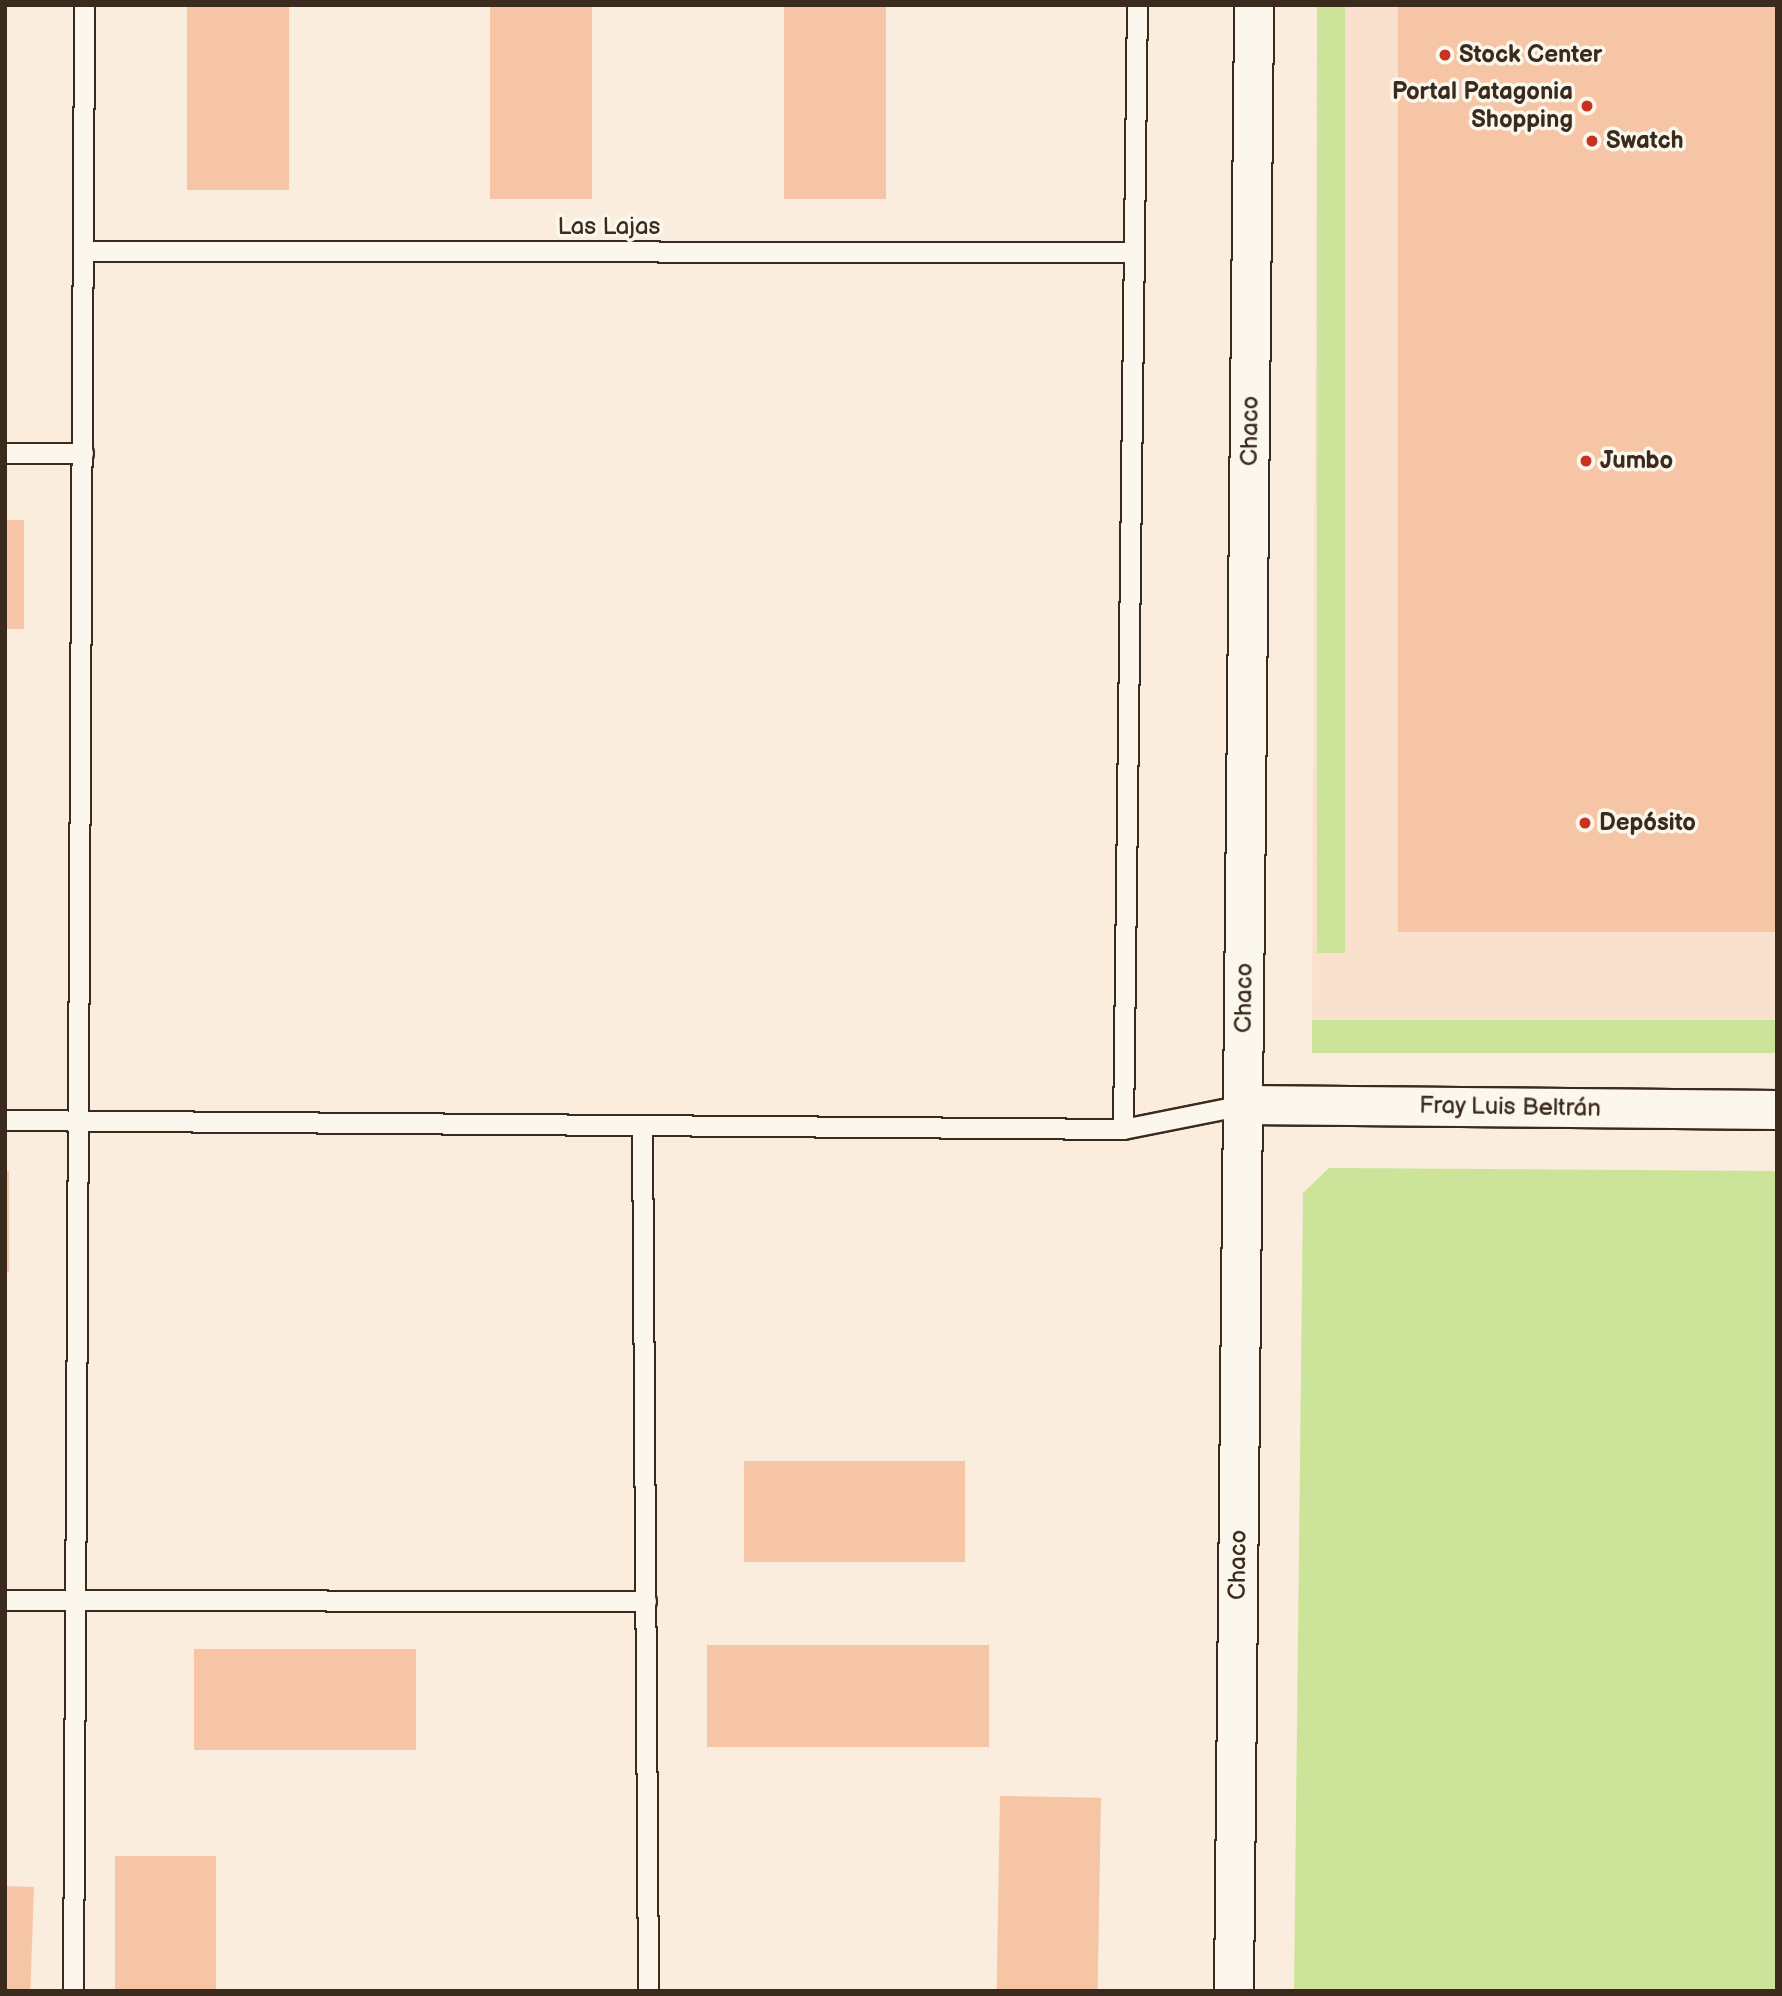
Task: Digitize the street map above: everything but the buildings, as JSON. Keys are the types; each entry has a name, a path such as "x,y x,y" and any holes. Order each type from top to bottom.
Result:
{"street":[{"name":"Chaco","path":"1234,1991 1254,5"},
{"name":"Fray Luis Beltrán","path":"1243,1105 1777,1110"}],"lane":[{"path":"74,1991 84,5"},
{"path":"1124,1129 1136,5"},
{"name":"Las Lajas","path":"84,251 1133,252"},
{"path":"5,453 83,453"},
{"path":"5,1120 1124,1129 1243,1105"},
{"path":"642,1126 648,1991"},
{"path":"5,1600 646,1601"}],"shaded area":[{"path":"1317,5 1777,5 1777,1045 1336,1043 1312,1020"}],"green space":[{"path":"1317,5 1345,5 1345,953 1317,953"},
{"path":"1312,1020 1777,1020 1777,1053 1312,1053"},
{"path":"1329,1168 1777,1171 1777,1991 1294,1991 1303,1193"}],"place":[{"name":"Stock Center","path":"1445,55"},
{"name":"Portal Patagonia Shopping","path":"1587,106"},
{"name":"Swatch","path":"1592,141"},
{"name":"Jumbo","path":"1586,461"},
{"name":"Depósito","path":"1585,823"}]}
